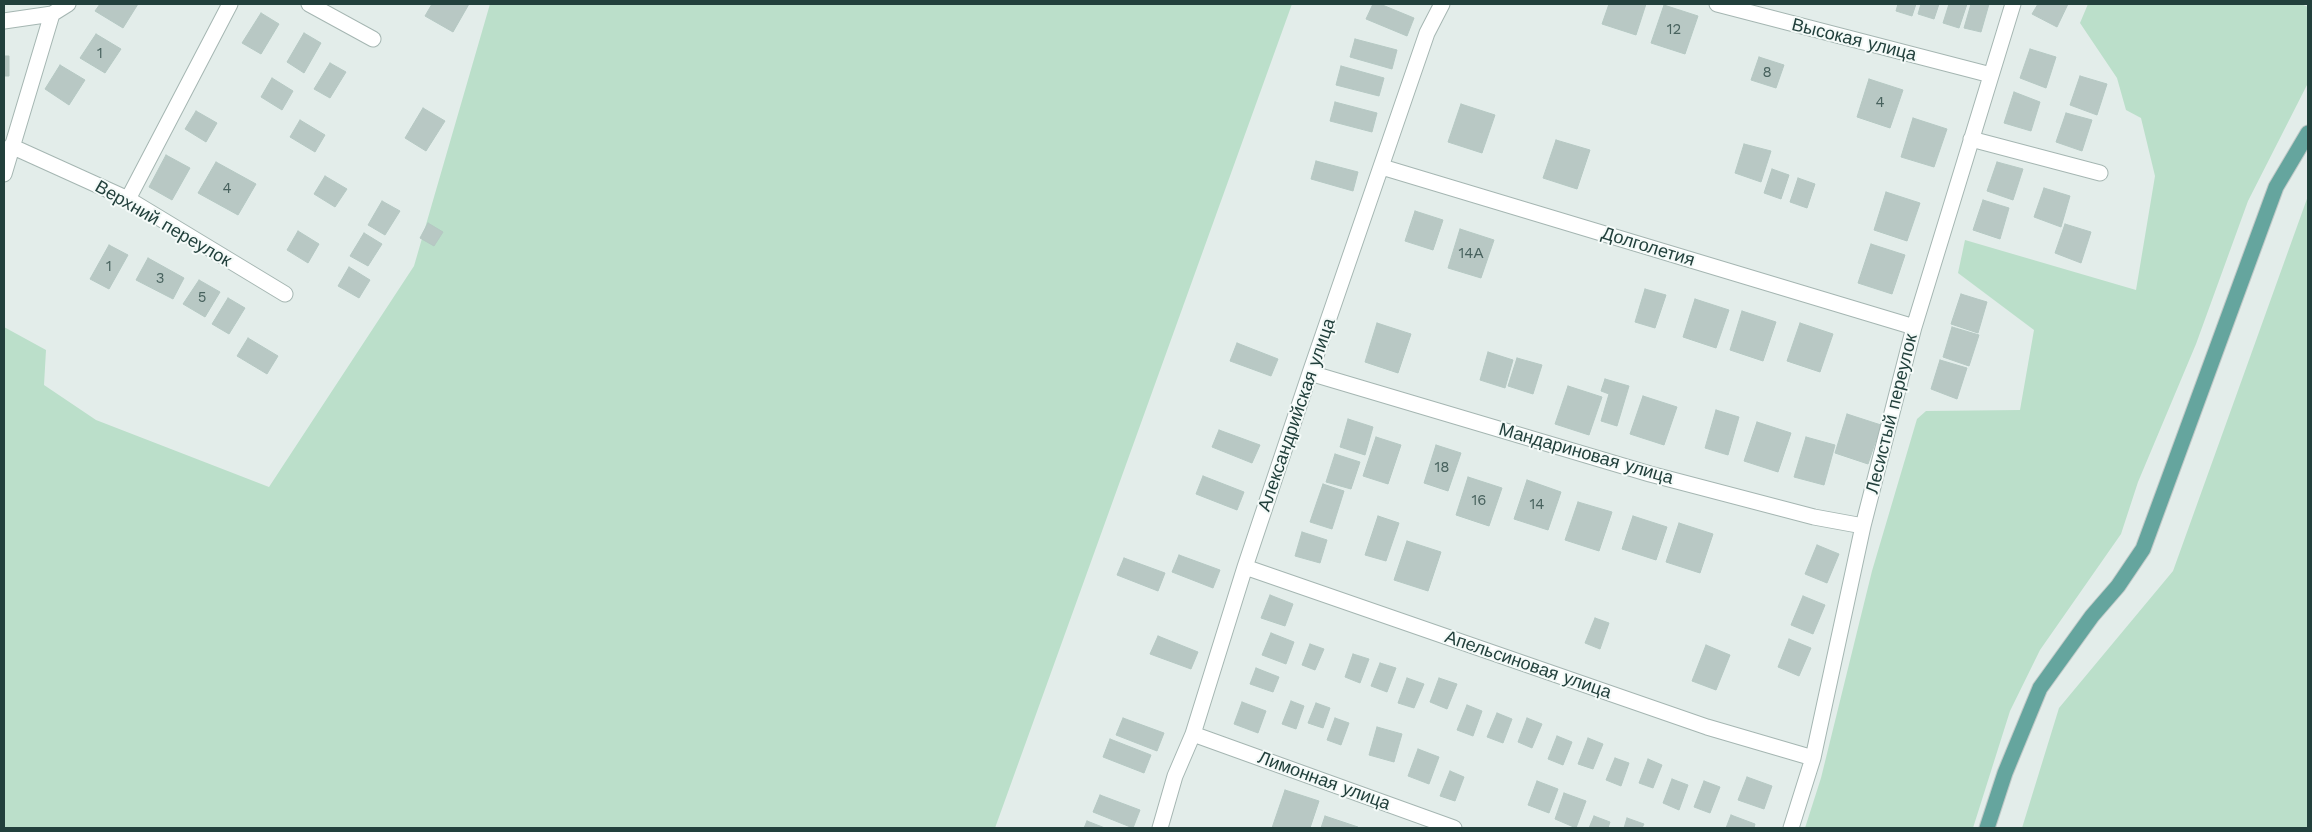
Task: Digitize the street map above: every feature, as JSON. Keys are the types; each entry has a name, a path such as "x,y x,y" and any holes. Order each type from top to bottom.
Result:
{"main road":[{"path":"1987,828 2004,773 2040,688 2092,616 2118,586 2143,549 2276,187 2308,133"}],"street":[{"path":"4,21 52,14 68,4"},
{"path":"128,200 230,4"},
{"path":"309,4 373,39"},
{"name":"Александрийская улица","path":"1160,828 1175,776 1194,734 1245,567 1310,373 1427,33 1442,4"},
{"name":"Высокая улица","path":"1717,4 1744,8 1991,75"},
{"name":"Лесистый переулок","path":"1791,828 1813,758 1863,526 1914,327 2012,4"},
{"path":"4,174 52,14"},
{"path":"1971,139 2100,173"},
{"name":"Верхний переулок","path":"11,146 128,200 285,294"},
{"name":"Долголетия","path":"1382,167 1914,327"},
{"name":"Мандариновая улица","path":"1310,373 1650,474 1814,517 1863,526"},
{"name":"Апельсиновая улица","path":"1245,567 1707,727 1813,758"},
{"name":"Лимонная улица","path":"1194,734 1454,828"}],"green space":[{"path":"490,4 1292,4 995,828 4,828 4,327 46,350 44,385 96,420 269,487 414,266"},
{"path":"2088,4 2301,4 2308,7 2308,83 2248,201 2196,344 2138,482 2121,534 2040,650 2010,711 1973,828 1805,828 1821,778 1872,571 1917,419 1926,411 2020,410 2034,330 1958,273 1965,240 2136,290 2155,176 2141,118 2126,110 2117,78 2080,23"},
{"path":"2308,196 2308,828 2022,828 2059,708 2173,571"}],"building":[{"path":"100,4 138,4 123,28 95,11"},
{"path":"432,4 469,4 453,32 425,16"},
{"path":"1373,4 1380,4 1414,18 1407,36 1366,19"},
{"path":"1609,4 1646,4 1636,35 1602,24"},
{"path":"1898,4 1916,4 1912,16 1896,11"},
{"path":"1921,4 1939,4 1934,19 1918,14"},
{"path":"1949,4 1967,4 1959,28 1943,23"},
{"path":"1971,4 1989,4 1981,32 1964,28"},
{"path":"2038,4 2068,4 2057,27 2032,14"},
{"path":"1664,5 1698,16 1685,54 1651,43"},
{"path":"261,13 279,24 261,54 242,43"},
{"path":"304,33 321,43 304,73 287,62"},
{"path":"96,34 121,49 105,73 80,58"},
{"path":"1355,39 1397,50 1392,69 1350,57"},
{"path":"2030,49 2056,57 2046,88 2020,78"},
{"path":"4,56 9,56 9,76 4,76"},
{"path":"1759,57 1784,65 1776,88 1751,80"},
{"path":"330,63 346,72 330,98 314,89"},
{"path":"60,65 85,80 69,105 45,89"},
{"path":"1341,66 1384,78 1379,96 1336,85"},
{"path":"2080,76 2107,84 2097,115 2070,105"},
{"path":"272,78 293,91 282,110 261,97"},
{"path":"1869,79 1903,90 1890,128 1857,117"},
{"path":"2014,92 2040,102 2031,131 2004,123"},
{"path":"1335,102 1377,113 1372,132 1330,121"},
{"path":"1461,104 1495,115 1482,153 1448,142"},
{"path":"423,108 445,121 426,151 405,138"},
{"path":"196,111 217,123 206,142 185,129"},
{"path":"2066,113 2092,120 2082,151 2056,142"},
{"path":"1913,118 1947,129 1934,167 1901,157"},
{"path":"300,120 325,135 315,152 290,137"},
{"path":"1556,140 1590,150 1577,189 1543,178"},
{"path":"1744,144 1771,151 1761,182 1735,173"},
{"path":"166,155 190,168 172,200 149,187"},
{"path":"1316,161 1358,172 1353,191 1311,179"},
{"path":"216,162 256,184 238,215 198,193"},
{"path":"1997,162 2023,169 2013,200 1987,191"},
{"path":"1772,169 1789,175 1781,199 1764,193"},
{"path":"325,176 347,189 335,207 314,194"},
{"path":"1798,178 1815,184 1807,208 1790,202"},
{"path":"2044,188 2070,196 2061,227 2034,217"},
{"path":"1886,192 1920,203 1907,241 1874,230"},
{"path":"1983,200 2009,208 2000,239 1973,230"},
{"path":"382,201 400,211 385,235 368,225"},
{"path":"1415,211 1443,220 1433,250 1405,241"},
{"path":"428,223 443,232 434,246 420,238"},
{"path":"2065,224 2091,232 2081,263 2055,253"},
{"path":"1460,229 1494,240 1481,278 1448,268"},
{"path":"298,231 319,244 308,263 287,250"},
{"path":"364,233 382,244 368,266 350,256"},
{"path":"1871,244 1905,255 1892,294 1858,283"},
{"path":"109,245 128,255 109,289 90,279"},
{"path":"148,258 184,278 173,299 136,280"},
{"path":"349,267 370,280 359,298 338,286"},
{"path":"199,280 220,292 205,317 183,304"},
{"path":"1645,289 1666,295 1655,328 1635,322"},
{"path":"1961,294 1987,302 1978,333 1951,324"},
{"path":"228,298 245,308 229,334 212,324"},
{"path":"1695,299 1729,310 1716,348 1683,337"},
{"path":"1742,311 1776,322 1763,361 1730,350"},
{"path":"1377,323 1411,334 1398,373 1365,362"},
{"path":"1800,323 1833,334 1820,372 1787,361"},
{"path":"1952,327 1979,335 1969,366 1943,357"},
{"path":"248,338 278,356 267,374 237,356"},
{"path":"1237,343 1278,359 1271,376 1230,361"},
{"path":"1488,352 1513,360 1505,388 1480,380"},
{"path":"1517,358 1542,365 1533,394 1508,386"},
{"path":"1940,360 1967,368 1957,399 1931,389"},
{"path":"1605,379 1629,386 1617,426 1601,421 1609,394 1601,391"},
{"path":"1568,386 1602,397 1589,435 1555,424"},
{"path":"1643,396 1677,407 1664,445 1630,434"},
{"path":"1716,410 1739,417 1728,455 1705,448"},
{"path":"1847,414 1881,425 1868,464 1835,453"},
{"path":"1348,419 1373,427 1365,455 1340,447"},
{"path":"1757,422 1791,433 1778,472 1744,461"},
{"path":"1219,430 1260,445 1252,463 1212,447"},
{"path":"1376,437 1401,445 1388,484 1363,476"},
{"path":"1806,437 1835,445 1824,485 1794,477"},
{"path":"1436,445 1461,453 1448,491 1424,483"},
{"path":"1335,454 1360,462 1351,489 1326,482"},
{"path":"1203,476 1244,492 1237,510 1196,494"},
{"path":"1468,477 1502,488 1489,526 1456,515"},
{"path":"1527,480 1561,492 1548,530 1514,519"},
{"path":"1323,484 1344,491 1332,529 1310,522"},
{"path":"1578,502 1612,512 1599,551 1565,540"},
{"path":"1378,516 1399,523 1386,561 1365,555"},
{"path":"1633,516 1667,527 1656,560 1622,549"},
{"path":"1679,523 1713,534 1700,573 1666,562"},
{"path":"1302,532 1327,540 1320,563 1295,556"},
{"path":"1407,541 1441,552 1428,591 1394,580"},
{"path":"1817,545 1839,554 1827,583 1805,574"},
{"path":"1179,555 1220,570 1213,588 1172,572"},
{"path":"1124,558 1165,573 1158,591 1117,575"},
{"path":"1270,595 1293,604 1285,626 1261,618"},
{"path":"1803,596 1825,605 1813,634 1791,625"},
{"path":"1595,618 1609,623 1600,649 1585,643"},
{"path":"1271,633 1294,642 1286,664 1262,655"},
{"path":"1158,636 1198,652 1191,669 1150,654"},
{"path":"1789,639 1811,648 1799,676 1778,667"},
{"path":"1310,644 1324,649 1315,670 1302,665"},
{"path":"1706,645 1730,655 1716,690 1692,681"},
{"path":"1353,654 1369,659 1360,683 1345,677"},
{"path":"1380,663 1396,668 1387,692 1371,686"},
{"path":"1256,668 1279,677 1273,692 1250,684"},
{"path":"1407,678 1424,684 1414,708 1398,703"},
{"path":"1439,678 1457,684 1447,709 1430,702"},
{"path":"1291,701 1304,706 1296,729 1282,724"},
{"path":"1242,702 1266,711 1258,733 1234,724"},
{"path":"1316,703 1330,708 1323,728 1308,723"},
{"path":"1467,705 1482,711 1473,736 1457,730"},
{"path":"1497,713 1512,719 1503,743 1487,737"},
{"path":"1123,718 1164,733 1157,751 1116,735"},
{"path":"1335,718 1349,723 1341,745 1327,740"},
{"path":"1527,718 1542,724 1532,748 1518,742"},
{"path":"1377,727 1402,734 1394,762 1369,755"},
{"path":"1557,736 1572,742 1563,765 1548,759"},
{"path":"1588,738 1603,744 1593,769 1578,764"},
{"path":"1110,739 1151,755 1144,773 1103,757"},
{"path":"1418,749 1439,757 1429,784 1408,776"},
{"path":"1615,758 1629,763 1621,786 1606,780"},
{"path":"1648,759 1662,765 1653,788 1639,783"},
{"path":"1450,771 1464,777 1455,801 1440,796"},
{"path":"1747,777 1772,786 1764,809 1738,800"},
{"path":"1672,779 1688,785 1679,810 1663,803"},
{"path":"1537,781 1558,789 1549,813 1528,805"},
{"path":"1704,781 1720,787 1710,813 1694,807"},
{"path":"1285,790 1319,801 1310,828 1272,828"},
{"path":"1564,793 1586,801 1576,828 1555,819"},
{"path":"1100,795 1140,810 1133,828 1093,812"},
{"path":"1731,815 1755,824 1754,828 1726,828"},
{"path":"1325,816 1358,827 1358,828 1321,828"},
{"path":"1594,816 1610,822 1608,828 1589,828"},
{"path":"1627,818 1644,824 1642,828 1624,828"},
{"path":"1087,821 1105,828 1084,828"}]}
